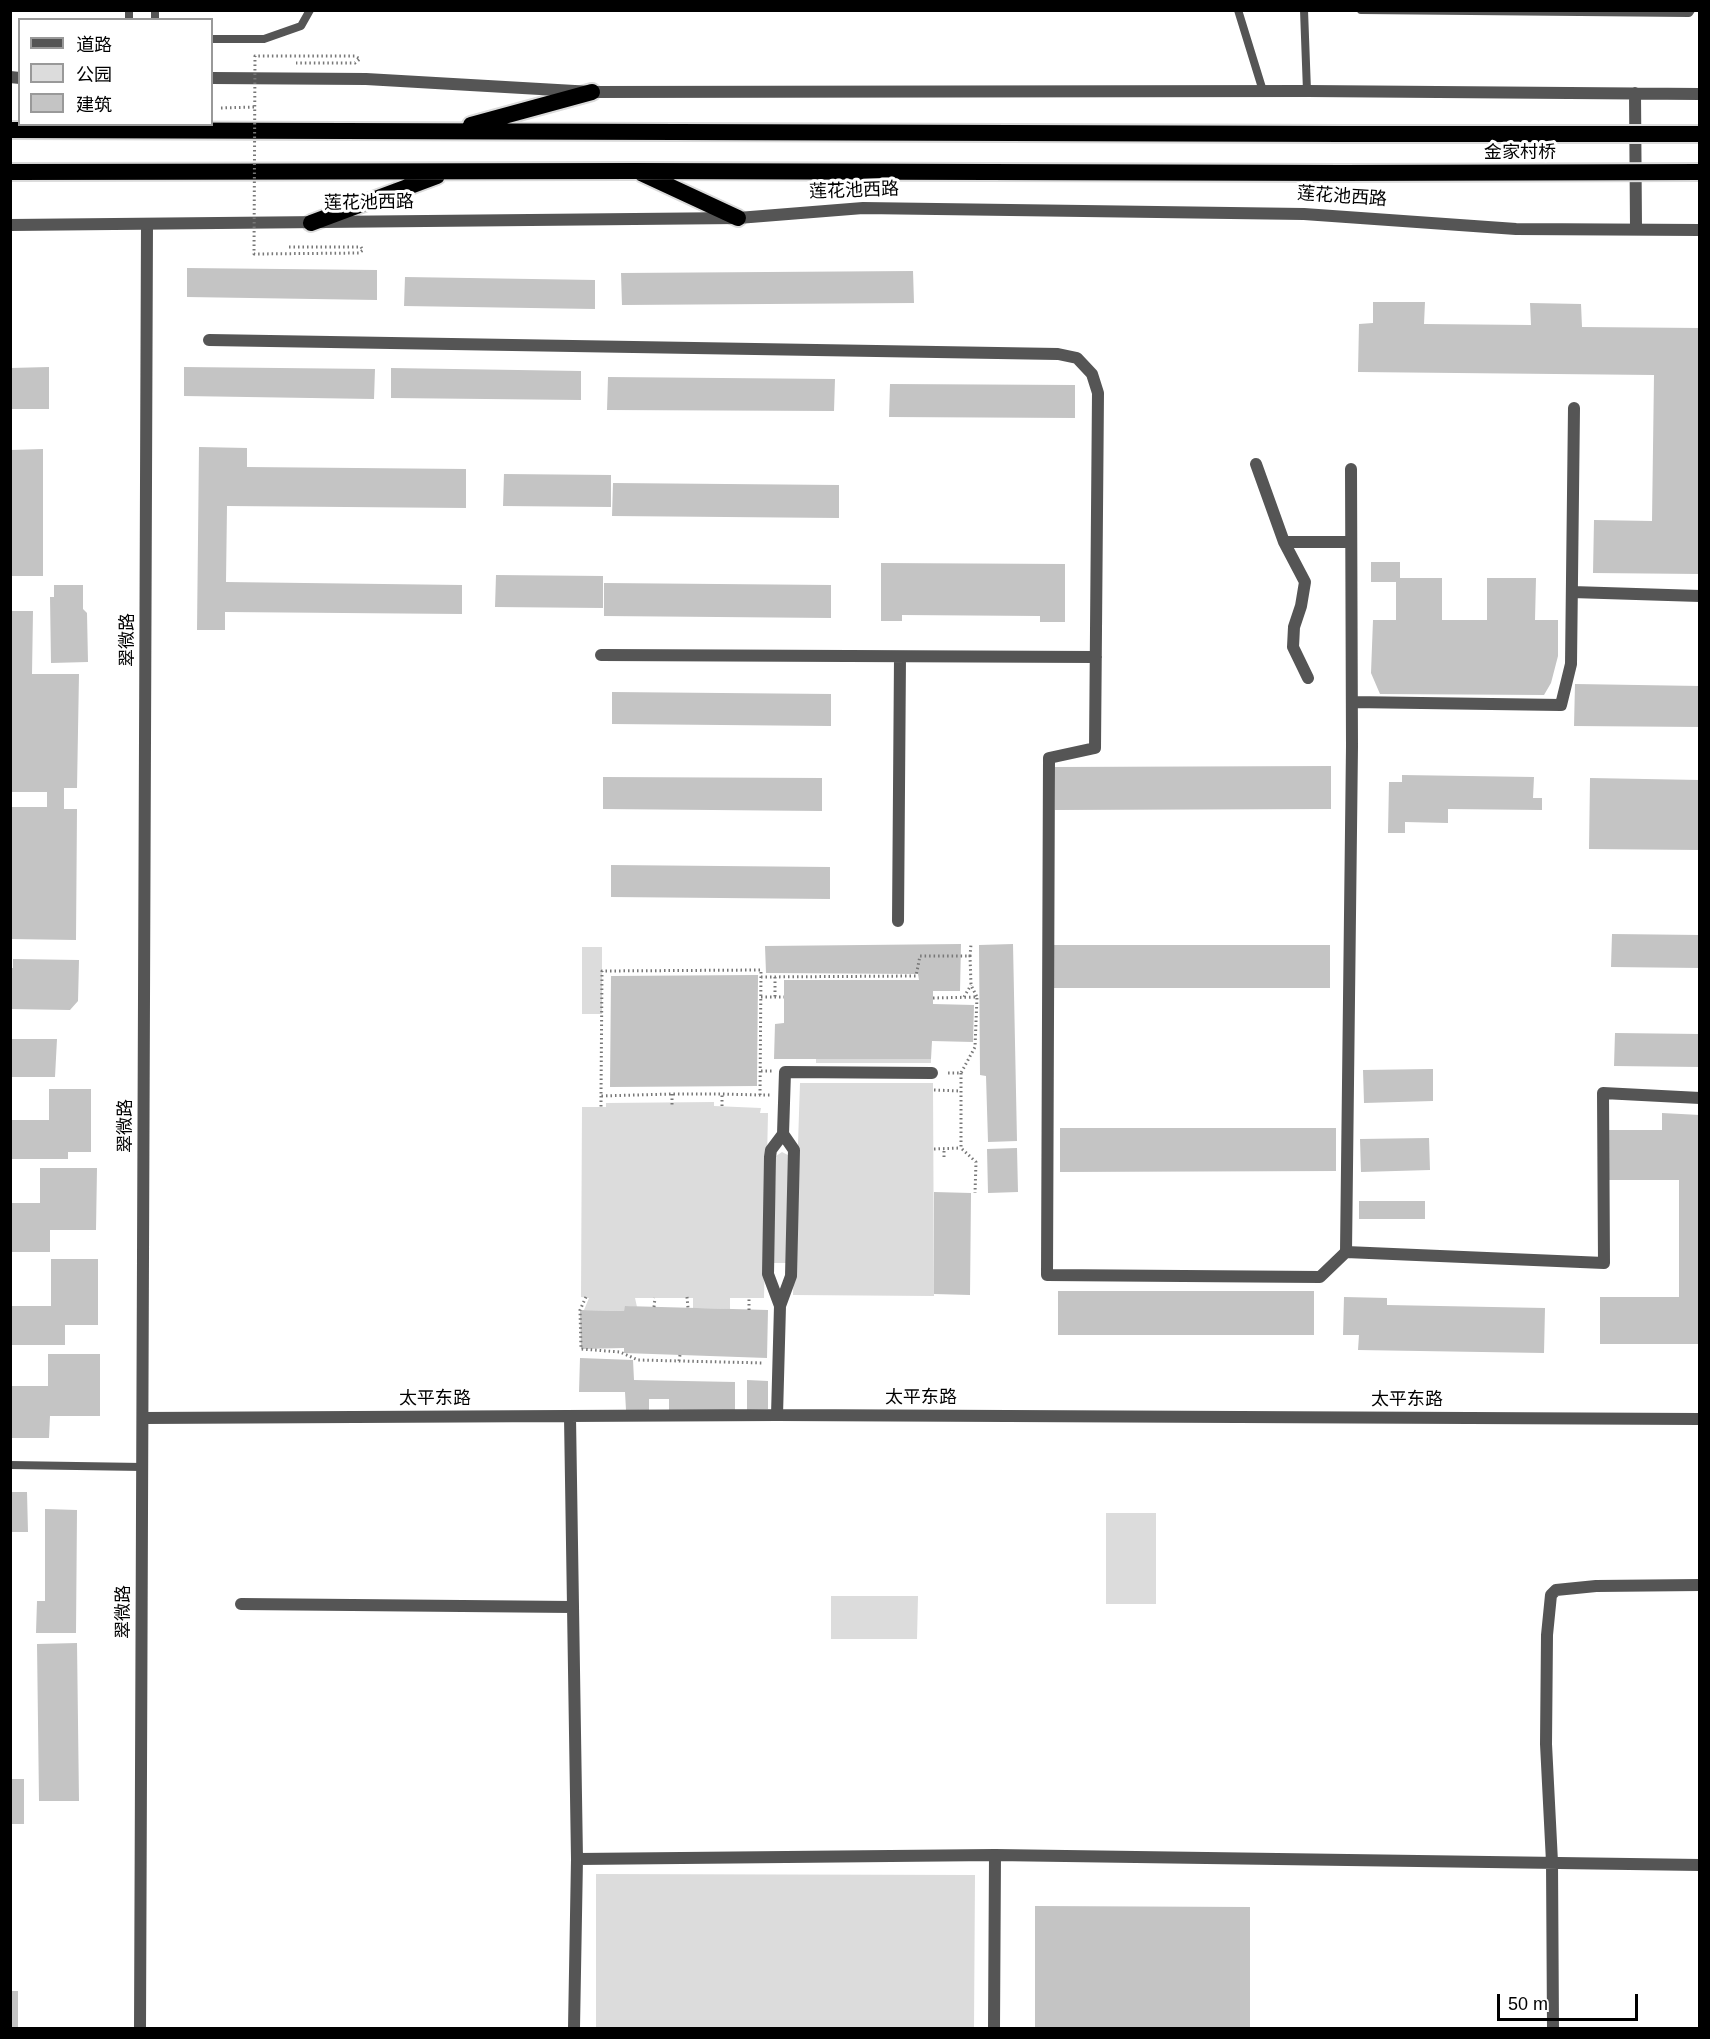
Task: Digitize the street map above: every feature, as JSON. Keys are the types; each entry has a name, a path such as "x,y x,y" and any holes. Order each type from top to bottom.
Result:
{"highway":[{"path":"10,130 451,131 592,92"},
{"name":"金家村桥","path":"451,131 1700,134"},
{"path":"311,223 448,171"},
{"path":"635,171 738,218"},
{"name":"莲花池西路","path":"10,172 1341,173"},
{"name":"金家村桥","path":"1341,173 1700,172"}],"street":[{"path":"213,78 366,79 592,92 1307,91 1700,94"},
{"path":"1635,93 1636,228"},
{"name":"莲花池西路","path":"10,225 738,218 863,208 1304,214 1516,229 1700,230"},
{"name":"翠微路","path":"140,2028 147,224"},
{"path":"209,340 1058,354 1077,358 1092,374 1098,393 1095,748 1049,758 1047,1275 1320,1277 1346,1252 1352,702 1351,469"},
{"path":"1352,702 1561,705 1571,664 1574,408"},
{"path":"1256,464 1284,542 1305,582 1301,606 1294,627 1293,647 1308,678"},
{"path":"1284,542 1351,542"},
{"path":"1572,592 1700,596"},
{"path":"601,656 1096,657"},
{"path":"898,921 900,657"},
{"path":"780,1306 768,1274 768,1253 771,1150 783,1134 785,1072 932,1073"},
{"path":"1346,1252 1604,1263 1603,1094 1700,1098"},
{"path":"777,1415 780,1306 791,1275 794,1150 783,1134"},
{"name":"太平东路","path":"143,1418 777,1415 1700,1419"},
{"path":"570,1417 577,1859 574,2028"},
{"path":"1553,2028 1552,1862 1546,1744 1547,1635 1551,1595 1556,1590 1596,1586 1700,1585"},
{"path":"241,1604 573,1607"},
{"path":"577,1859 995,1855 1700,1864"},
{"path":"994,2028 995,1855"}],"lane":[{"path":"213,39 264,39 301,26 310,10"},
{"path":"1239,10 1263,91"},
{"path":"1304,10 1307,91"},
{"path":"1361,10 1689,13 1691,10"},
{"path":"10,1465 143,1467"}],"path":[{"path":"289,247 361,247 363,250 359,253 254,254 255,56 355,56 360,59 355,63 296,63"},
{"path":"221,108 254,108"},
{"path":"971,944 971,985 977,997 975,1047 961,1073 960,1091 961,1148 976,1162 975,1193"},
{"path":"761,977 916,976 920,956 970,956"},
{"path":"734,964 734,970"},
{"path":"621,965 621,971"},
{"path":"601,1107 602,971 761,970 760,1095"},
{"path":"775,977 775,997"},
{"path":"964,997 971,985"},
{"path":"761,997 784,997"},
{"path":"933,998 977,997"},
{"path":"932,1073 961,1073"},
{"path":"934,1090 960,1091"},
{"path":"672,1094 672,1107"},
{"path":"722,1094 722,1106"},
{"path":"601,1096 784,1095"},
{"path":"934,1149 961,1148"},
{"path":"944,1149 944,1157"},
{"path":"586,1297 580,1310 581,1349 620,1352 638,1360 778,1364"},
{"path":"687,1297 688,1308"},
{"path":"654,1307 655,1298"},
{"path":"749,1298 749,1310"},
{"path":"679,1361 680,1355"}],"green space":[{"path":"582,947 602,947 602,1014 582,1014"},
{"path":"816,1059 931,1059 931,1063 816,1063"},
{"path":"800,1083 933,1083 934,1296 793,1295"},
{"path":"714,1102 714,1106 761,1108 760,1113 768,1113 764,1298 730,1298 730,1309 693,1308 693,1298 635,1298 637,1307 626,1306 624,1311 584,1310 589,1298 581,1297 582,1107 606,1107 606,1103"},
{"path":"782,1152 790,1156 786,1263 773,1263 776,1156"},
{"path":"1106,1513 1156,1513 1156,1604 1106,1604"},
{"path":"831,1596 918,1596 917,1639 831,1639"},
{"path":"596,1874 975,1875 974,2028 596,2028"}],"building":[{"path":"187,268 377,270 377,300 187,297"},
{"path":"913,271 914,303 622,305 621,273"},
{"path":"405,277 595,280 595,309 404,306"},
{"path":"1373,302 1425,302 1424,324 1531,325 1530,303 1581,304 1582,327 1700,328 1700,574 1593,573 1594,520 1652,521 1654,375 1358,372 1359,324 1373,323"},
{"path":"49,367 49,409 10,409 10,368"},
{"path":"184,367 375,369 374,399 184,396"},
{"path":"391,368 581,371 581,400 391,398"},
{"path":"608,377 835,379 834,411 607,410"},
{"path":"890,384 1075,385 1075,418 889,417"},
{"path":"199,447 247,448 247,467 466,469 466,508 227,506 226,582 462,585 462,614 225,612 225,630 197,630"},
{"path":"43,449 43,576 10,576 10,450"},
{"path":"504,474 611,475 611,507 503,506"},
{"path":"613,483 839,485 839,518 612,516"},
{"path":"1371,562 1400,562 1400,578 1442,578 1442,620 1487,620 1487,578 1536,578 1535,620 1558,620 1558,656 1551,683 1544,695 1380,694 1371,673 1373,620 1396,620 1396,582 1371,582"},
{"path":"881,563 1065,564 1065,622 1040,622 1040,616 902,615 902,621 881,621"},
{"path":"496,575 603,576 603,608 495,607"},
{"path":"604,583 831,585 831,618 604,616"},
{"path":"54,585 83,585 83,609 87,613 88,662 51,663 50,597 54,597"},
{"path":"10,611 33,611 32,674 79,674 77,788 64,788 64,809 77,809 76,940 10,939 12,807 47,807 47,792 10,792"},
{"path":"1575,684 1700,686 1700,727 1574,726"},
{"path":"612,692 831,694 831,726 612,724"},
{"path":"1331,766 1331,809 1055,810 1055,767"},
{"path":"1402,775 1534,777 1533,798 1542,798 1542,810 1448,809 1448,823 1405,822 1405,833 1388,833 1389,782 1402,782"},
{"path":"603,777 822,778 822,811 603,809"},
{"path":"1590,778 1700,780 1700,850 1589,849"},
{"path":"611,865 830,867 830,899 611,897"},
{"path":"1612,934 1700,935 1700,968 1611,967"},
{"path":"961,944 960,991 933,991 933,1004 974,1005 973,1042 932,1041 931,1059 774,1059 775,1024 784,1023 784,980 919,980 918,974 766,973 765,946"},
{"path":"1013,944 1017,1141 988,1142 986,1076 980,1075 979,945"},
{"path":"1054,945 1330,945 1330,988 1054,988"},
{"path":"13,959 79,960 78,1001 70,1010 10,1009 10,968 13,968"},
{"path":"758,975 757,1086 610,1087 611,976"},
{"path":"1615,1033 1700,1034 1700,1067 1614,1066"},
{"path":"10,1039 57,1039 55,1077 10,1077"},
{"path":"1433,1069 1433,1101 1364,1103 1363,1070"},
{"path":"49,1089 91,1089 91,1152 68,1152 68,1159 10,1159 10,1120 49,1120"},
{"path":"1662,1113 1700,1115 1700,1344 1600,1344 1600,1297 1679,1297 1679,1180 1607,1180 1607,1130 1662,1130"},
{"path":"1060,1128 1336,1128 1336,1171 1060,1172"},
{"path":"1429,1138 1430,1170 1361,1172 1360,1139"},
{"path":"1017,1148 1018,1192 988,1193 987,1149"},
{"path":"40,1168 97,1168 96,1230 50,1230 50,1252 10,1252 10,1203 40,1203"},
{"path":"934,1192 971,1193 970,1295 934,1294"},
{"path":"1359,1201 1425,1201 1425,1219 1359,1219"},
{"path":"51,1259 98,1259 98,1325 65,1325 65,1345 10,1345 10,1306 51,1306"},
{"path":"1058,1291 1314,1291 1314,1335 1058,1335"},
{"path":"1344,1297 1387,1298 1387,1305 1545,1308 1544,1353 1358,1350 1359,1335 1343,1335"},
{"path":"625,1306 768,1310 767,1358 624,1353 624,1348 581,1349 580,1310 624,1311"},
{"path":"48,1354 100,1354 100,1416 50,1416 49,1438 10,1438 10,1386 48,1386"},
{"path":"580,1358 633,1360 634,1380 735,1382 735,1410 669,1410 669,1399 649,1399 649,1410 626,1410 625,1392 579,1392"},
{"path":"747,1380 768,1381 768,1409 747,1410"},
{"path":"10,1492 27,1492 28,1532 10,1532"},
{"path":"45,1509 77,1510 76,1633 36,1633 37,1601 45,1601"},
{"path":"77,1643 79,1801 39,1801 37,1644"},
{"path":"10,1779 24,1779 24,1824 10,1824"},
{"path":"1035,1906 1250,1907 1250,2028 1035,2028"},
{"path":"10,1991 18,1991 18,2028 10,2028"}]}
